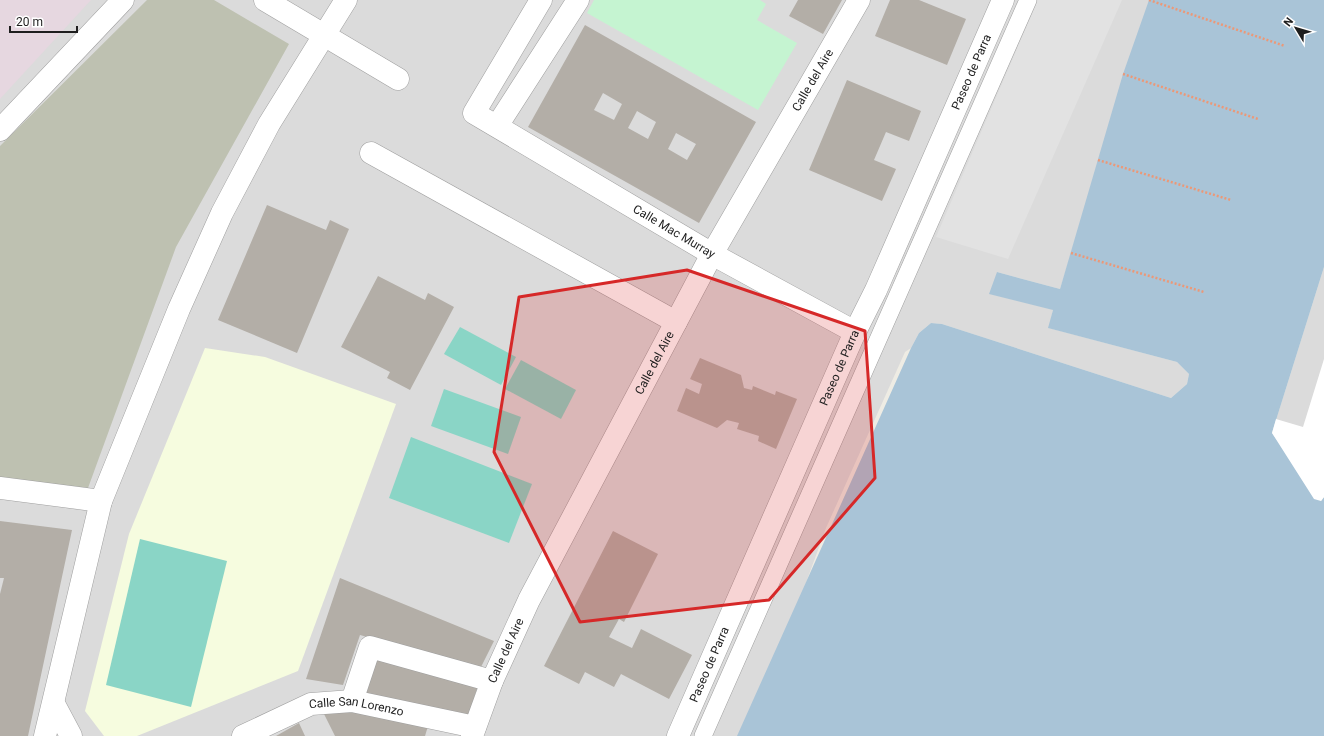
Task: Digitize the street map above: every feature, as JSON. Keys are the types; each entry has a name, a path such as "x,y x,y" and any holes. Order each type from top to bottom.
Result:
{"street":[{"path":"0,130 123,0"},
{"path":"265,0 398,78"},
{"path":"45,736 54,704 102,501 178,309 222,212 269,124 346,0"},
{"name":"Calle Mac Murray","path":"541,0 474,113 712,254 855,332"},
{"path":"497,126 578,0"},
{"name":"Calle del Aire","path":"474,732 492,681 529,600 712,254 859,0"},
{"name":"Paseo de Parra","path":"678,736 855,332 876,290 1003,0"},
{"path":"703,736 1028,0"},
{"path":"371,153 676,322"},
{"path":"0,488 102,501"},
{"path":"352,701 370,647 492,681"},
{"name":"Calle San Lorenzo","path":"243,736 311,704 352,701 474,732"},
{"path":"54,704 71,736"}],"path":[{"path":"1149,0 1285,46"},
{"path":"1123,74 1258,119"},
{"path":"1098,160 1231,200"},
{"path":"1070,253 1204,292"}],"highlighted area":[{"path":"687,270 865,331 875,478 769,600 580,622 494,452 519,297"}],"shaded area":[{"path":"0,0 1150,0 1060,289 997,272 1053,310 1049,328 1177,362 1189,374 1187,384 1171,398 942,324 931,323 919,333 911,348 905,352 826,528 750,736 0,736"},
{"path":"0,0 91,0 0,99"},
{"path":"147,0 214,0 289,44 176,247 88,488 0,478 0,146"},
{"path":"594,0 760,0 766,4 757,20 797,43 758,110 587,13"},
{"path":"1038,0 1122,0 1008,259 936,237"},
{"path":"1149,0 1324,0 1324,267 1272,433 1321,501 1324,497 1324,736 737,736 911,348 919,333 931,323 942,324 1171,398 1187,384 1189,374 1177,362 1048,328 1053,310 989,294 997,272 1060,289 1123,74"},
{"path":"1324,267 1324,497 1272,433"},
{"path":"460,327 516,357 501,385 444,354"},
{"path":"205,348 265,357 396,404 298,671 137,736 104,736 85,711 129,534"},
{"path":"521,360 576,390 561,419 505,389"},
{"path":"444,389 521,417 508,454 431,426"},
{"path":"411,437 532,484 509,543 389,498"},
{"path":"140,539 227,561 191,707 106,685"}],"pier":[{"path":"1324,359 1324,497 1321,501 1314,499 1272,433 1276,419 1303,427"}],"building":[{"path":"798,0 842,0 823,34 789,16"},
{"path":"890,0 919,0 966,19 947,65 875,36"},
{"path":"585,25 756,122 699,223 528,127","holes":["603,93 622,104 614,120 594,110","637,111 656,122 648,139 628,128","676,133 696,144 687,160 668,149"]},
{"path":"847,80 921,111 909,141 886,132 874,160 896,169 882,201 809,170"},
{"path":"267,205 326,230 330,220 349,229 297,353 218,320"},
{"path":"378,276 425,300 428,293 454,307 410,390 387,378 390,372 341,347"},
{"path":"700,358 741,375 744,388 752,390 753,386 775,395 776,391 797,399 776,449 758,441 759,436 737,429 739,423 727,420 717,428 677,411 686,388 699,394 702,384 690,379"},
{"path":"0,521 72,530 28,736 0,736 0,594 4,578 0,578"},
{"path":"613,531 658,554 624,622 619,619 609,637 632,648 641,629 692,655 669,699 621,674 614,687 585,672 579,684 544,666"},
{"path":"340,578 494,641 480,669 360,635 343,685 306,679"},
{"path":"378,656 478,686 468,716 366,694"},
{"path":"357,710 428,726 425,736 335,736 323,712"},
{"path":"299,723 305,736 276,736"}]}
